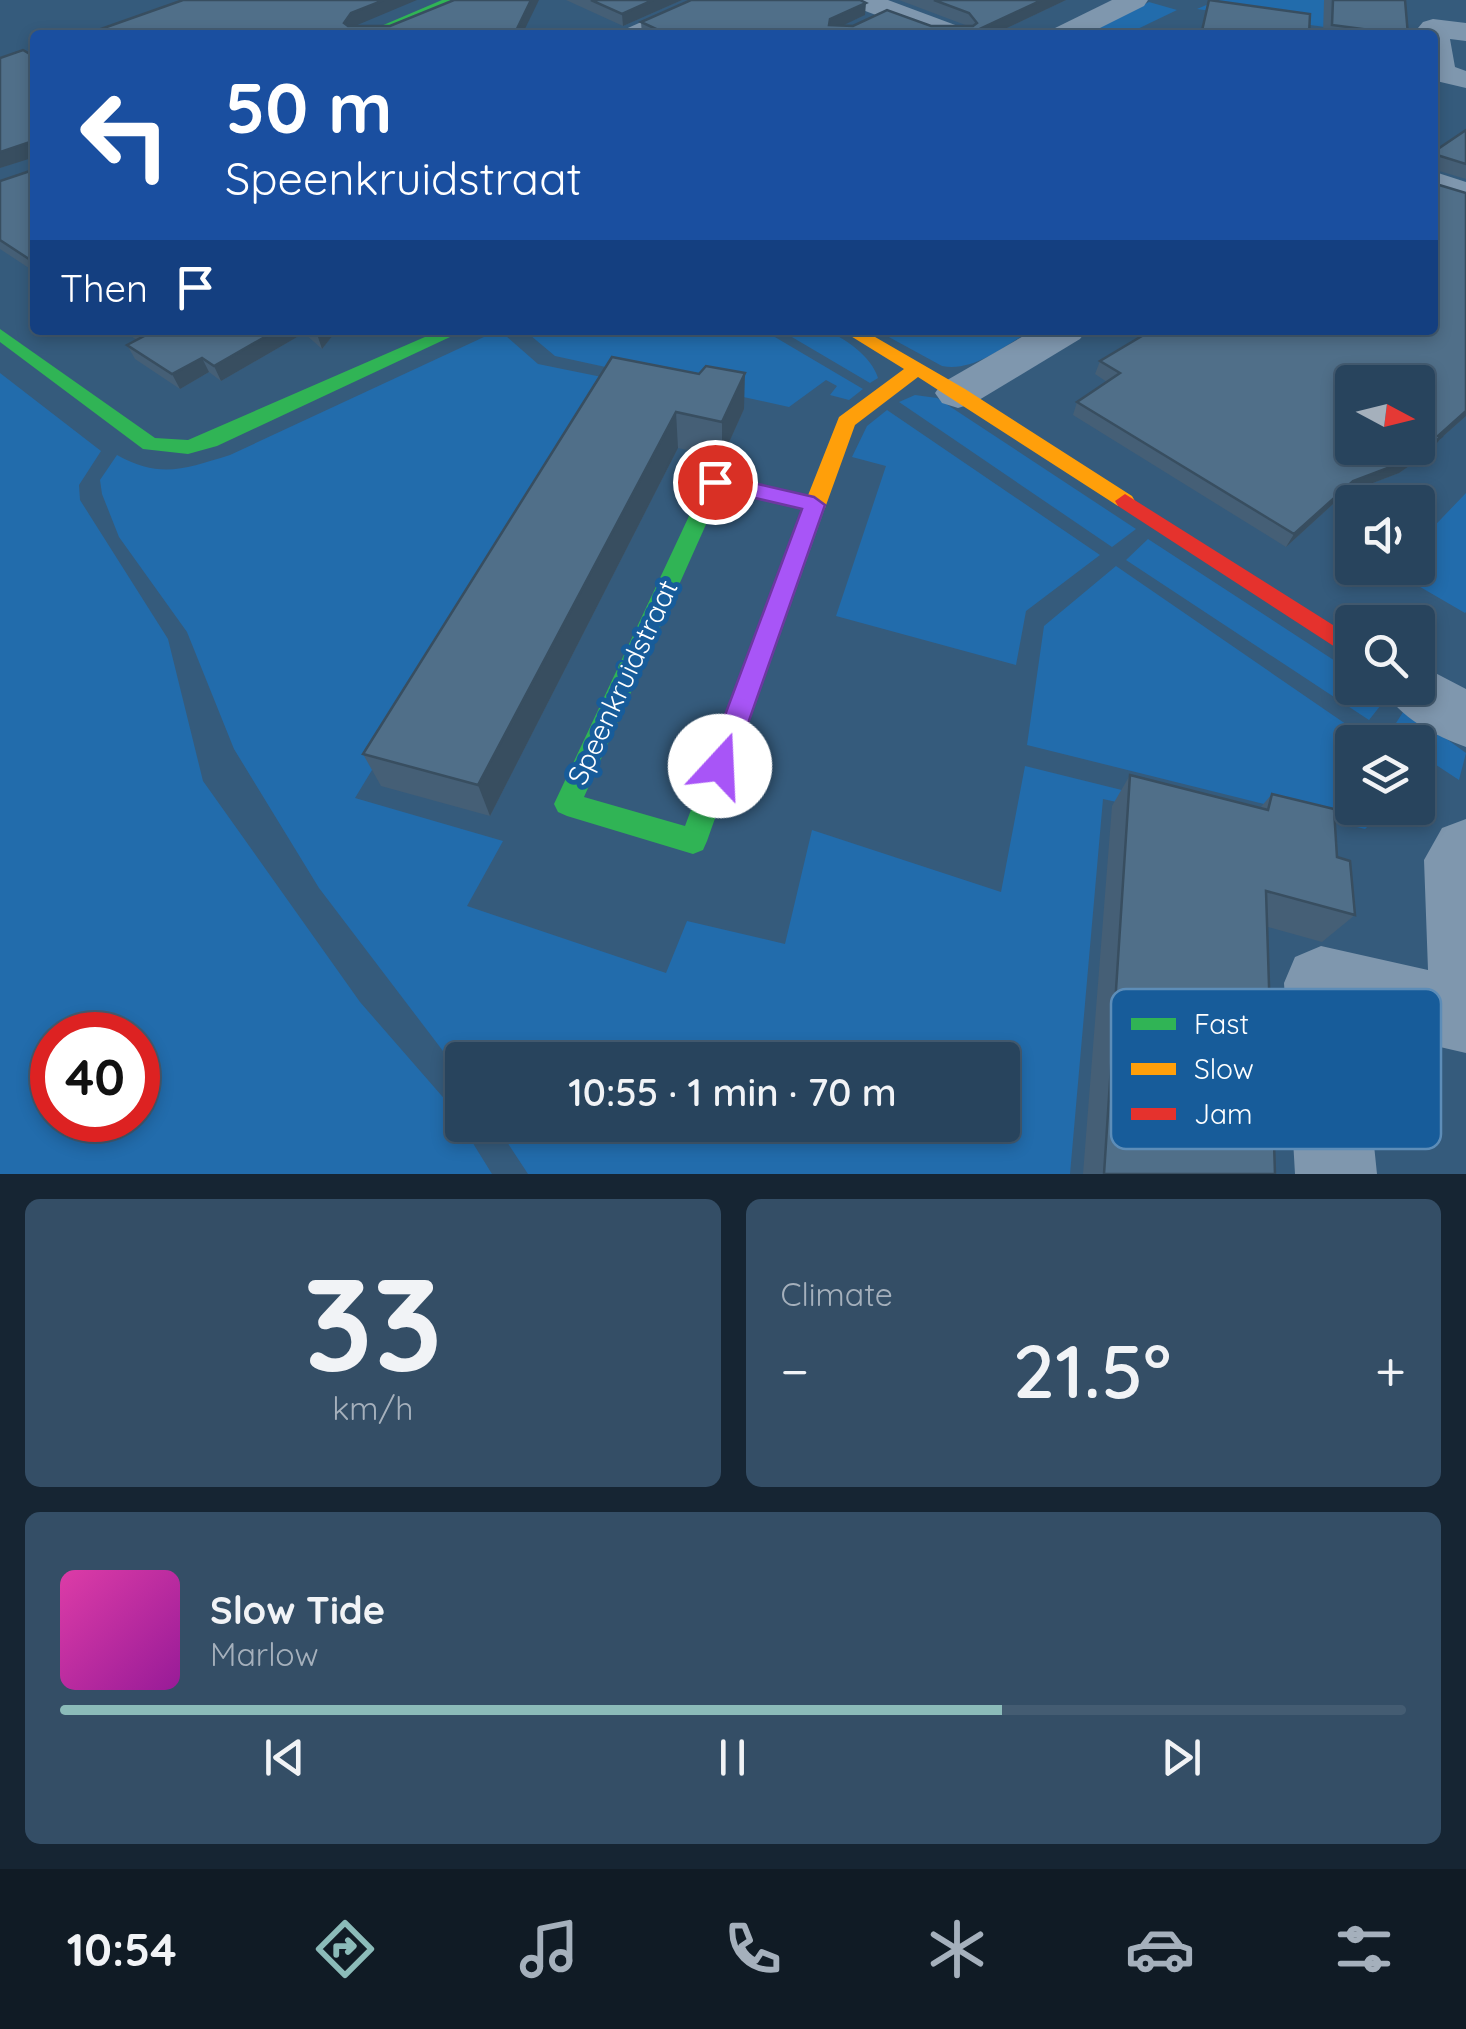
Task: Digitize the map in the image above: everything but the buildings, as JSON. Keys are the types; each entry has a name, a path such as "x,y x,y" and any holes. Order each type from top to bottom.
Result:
{"street":[{"path":"378,30 452,0"},
{"path":"1073,30 1134,0"},
{"path":"873,11 939,30"},
{"path":"1434,30 1466,32"},
{"path":"1438,57 1446,88"},
{"path":"1438,184 1466,195"},
{"path":"0,334 150,444 188,448 445,335"},
{"path":"859,335 958,392 1335,637"},
{"path":"958,392 1056,335"},
{"name":"Speenkruidstraat","path":"814,505 715,482 567,804 692,840 846,422 917,369"},
{"path":"1435,701 1466,721"},
{"path":"1466,850 1458,860 1466,995"},
{"path":"1321,989 1321,983 1347,989"},
{"path":"1441,1010 1466,1016"},
{"path":"1334,1149 1336,1174"}],"lane":[{"path":"630,30 703,0"}],"shaded area":[{"path":"1218,0 1354,0 1377,30 1346,30 1197,9"},
{"path":"1149,2 1177,10 1135,30 1095,30"},
{"path":"488,335 505,335 538,364 651,387 604,387 355,798 503,841 467,906 666,973 687,921 785,944 812,830 1001,892 1025,766 1154,798 1153,810 1103,799 1070,1174 528,1174 507,1142 1020,1142 1020,1042 445,1042 445,1054 319,888 234,749 187,632 119,537 100,480 117,455 160,469 230,455"},
{"path":"530,335 771,335 863,389 849,400 830,395 837,386 826,380 789,407 555,356"},
{"path":"788,335 839,337 856,348 875,370 878,378 870,383"},
{"path":"885,335 1024,335 978,361 942,366"},
{"path":"0,373 101,451 79,485 80,500 168,639 203,781 360,1002 445,1100 445,1142 472,1142 492,1174 0,1174"},
{"path":"915,395 937,398 1136,529 1112,547 899,402"},
{"path":"887,410 1100,555 1026,611 1016,665 836,616 886,466 852,457 867,426"},
{"path":"1466,493 1465,613 1417,585 1435,585 1435,525"},
{"path":"1148,539 1335,661 1335,698 1126,560"},
{"path":"1116,566 1347,725 1335,725 1335,822 1027,745 1044,626"},
{"path":"1346,705 1381,705 1369,720"},
{"path":"1405,709 1427,725 1395,725"},
{"path":"1435,731 1466,753 1459,780 1435,764"}],"traffic: fast":[{"path":"378,30 452,0"},
{"path":"0,334 150,444 188,447 210,441 445,335"},
{"path":"814,505 715,482 567,804 693,841 814,508"}],"traffic: slow":[{"path":"859,335 958,393 1125,501"},
{"path":"814,508 846,422 917,369"}],"traffic: jam":[{"path":"1125,501 1335,638"}],"route":[{"path":"715,482 814,505 720,766"}]}
